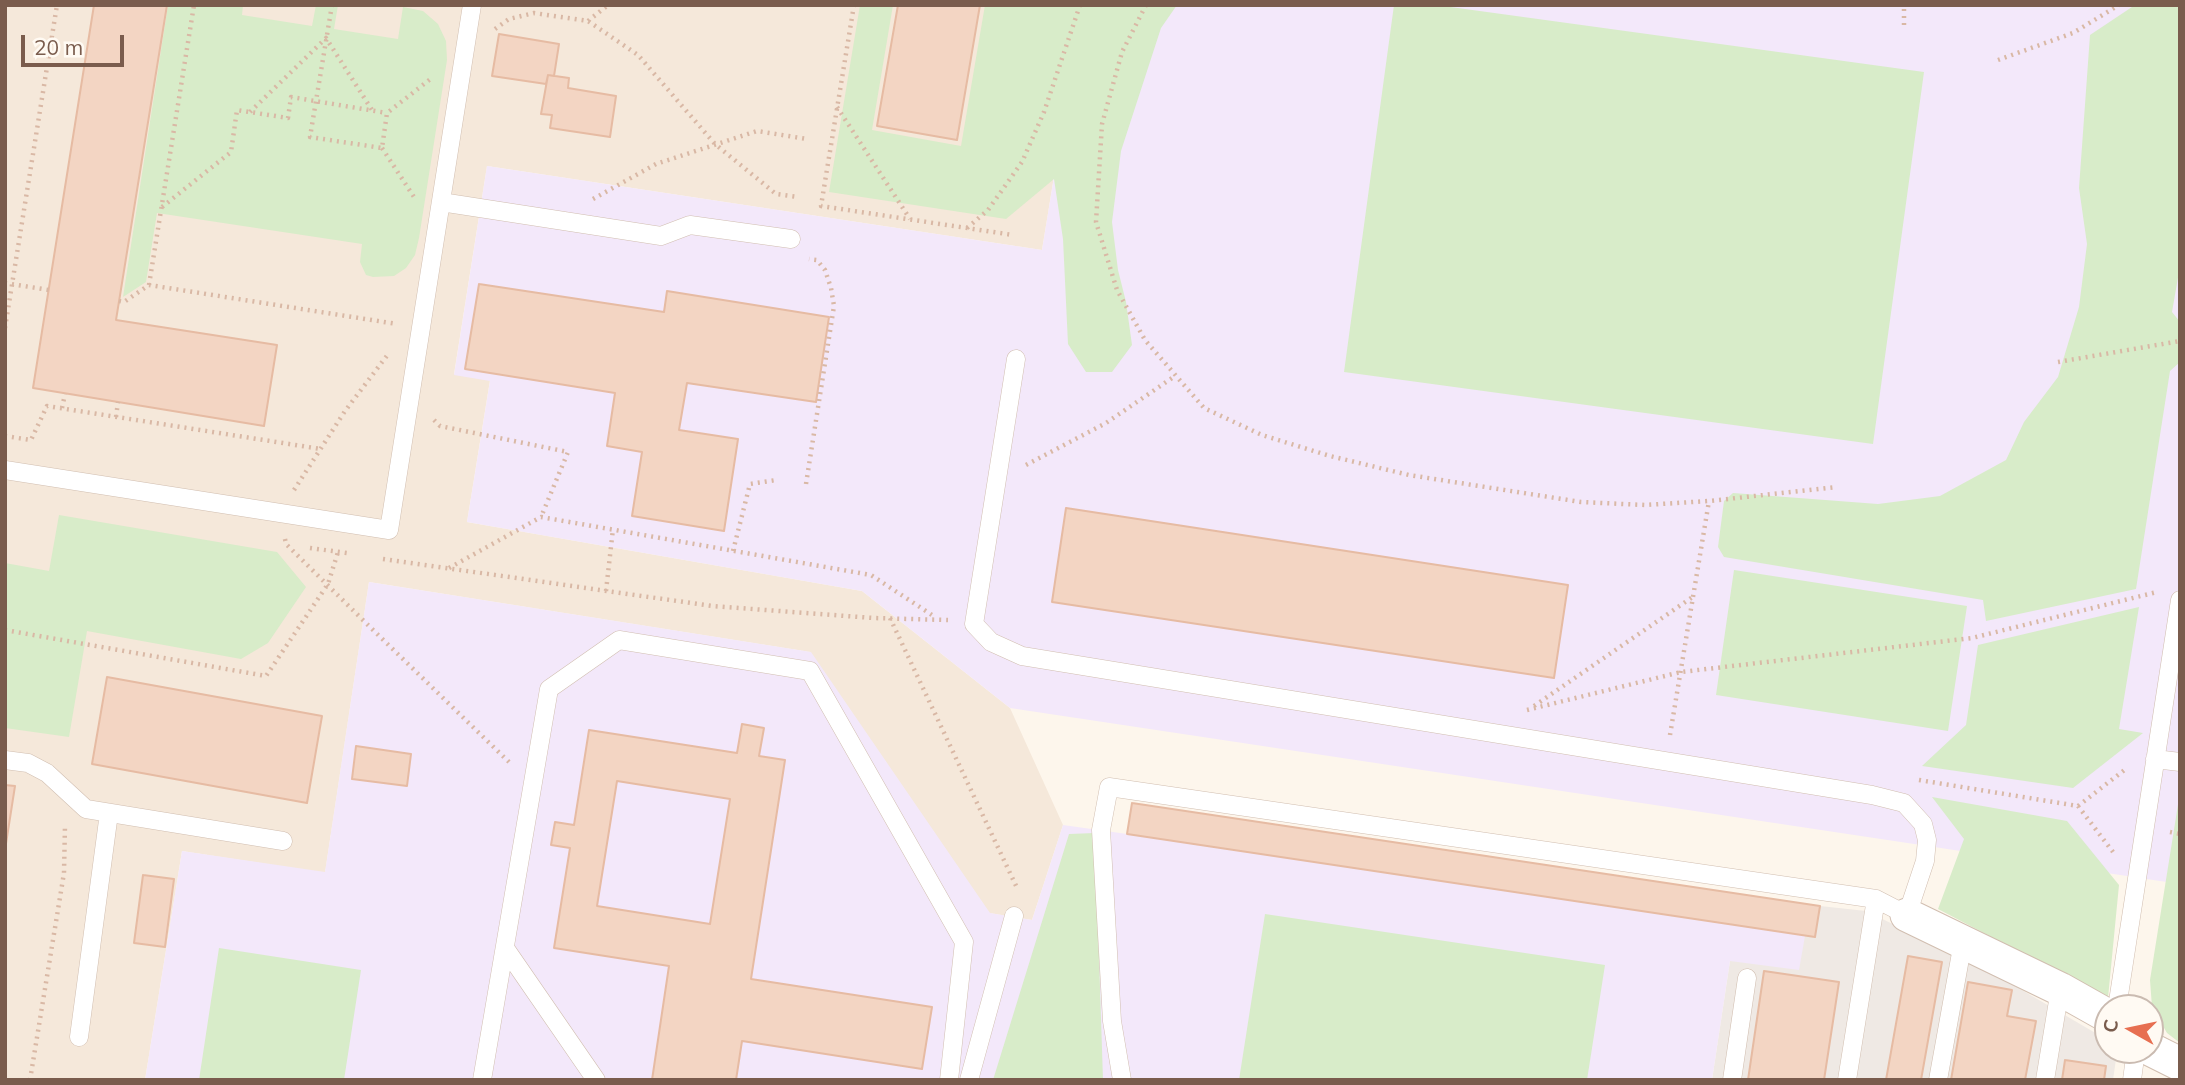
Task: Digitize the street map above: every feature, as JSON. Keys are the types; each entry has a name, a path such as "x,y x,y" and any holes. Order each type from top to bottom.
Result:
{"street":[{"path":"1907,915 2094,1008"},
{"path":"2164,1056 2180,1064"}],"lane":[{"path":"5,470 389,530 472,5"},
{"path":"441,202 661,236 690,225 791,239"},
{"path":"1016,359 974,624 991,642 1022,656 1845,790 1904,803 1923,824 1927,840 1925,861 1907,915 1876,900 1109,787 1101,830 1112,1021 1122,1080"},
{"path":"2119,994 2156,752 2173,595"},
{"path":"482,1080 549,689 619,640 810,671 964,942 949,1080"},
{"path":"2156,752 2180,762"},
{"path":"5,760 28,763 47,773 86,808 283,841"},
{"path":"79,1037 109,813"},
{"path":"1847,1080 1876,900"},
{"path":"969,1080 1014,916"},
{"path":"1938,1080 1963,942"},
{"path":"505,948 596,1080"},
{"path":"1732,1080 1747,978"},
{"path":"2045,1080 2060,989"}],"path":[{"path":"5,328 57,5"},
{"path":"149,285 194,5"},
{"path":"331,5 310,136 382,148 387,113 509,19 534,13 588,21 639,55 715,144 776,194 798,197"},
{"path":"588,21 608,5"},
{"path":"854,5 821,206 1013,235"},
{"path":"967,228 988,210 1022,162 1044,112 1080,5"},
{"path":"1146,5 1122,52 1102,124 1096,222 1117,290 1145,340 1204,408 1262,435 1330,456 1409,475 1581,502 1645,505 1837,487"},
{"path":"1903,25 1904,5"},
{"path":"1998,60 2073,33 2119,5"},
{"path":"249,112 326,38"},
{"path":"326,38 373,110"},
{"path":"162,207 231,152 237,110 288,118 291,97 387,113"},
{"path":"837,107 910,219"},
{"path":"555,220 656,164 715,144 757,131 807,139"},
{"path":"804,258 817,260 825,270 834,306 806,484"},
{"path":"5,283 49,290"},
{"path":"119,301 124,302 149,285 409,326"},
{"path":"2058,362 2180,341"},
{"path":"393,347 345,411 279,513 286,544 532,784"},
{"path":"997,480 1106,423 1175,376"},
{"path":"62,408 65,394"},
{"path":"116,417 118,402"},
{"path":"5,436 31,440 47,406 321,449"},
{"path":"426,413 440,426 568,453 541,517"},
{"path":"733,551 750,484 776,480"},
{"path":"1670,739 1709,501"},
{"path":"448,568 541,517 871,575 937,618"},
{"path":"606,591 613,529"},
{"path":"273,542 349,554"},
{"path":"5,630 266,676 328,584 338,552"},
{"path":"372,557 712,606 890,618 937,618 974,624"},
{"path":"1521,712 1681,672 1972,638 2173,595"},
{"path":"1530,709 1695,596"},
{"path":"890,618 1019,891 1014,916"},
{"path":"1911,778 2078,806 2156,752"},
{"path":"30,1080 64,873 65,789"}],"shaded area":[{"path":"5,5 1082,5 1042,250 487,166 454,374 490,380 467,522 862,591 1010,708 1063,825 1032,920 989,913 810,652 369,582 325,873 182,851 145,1080 5,1080"},
{"path":"1082,5 2180,5 2180,884 1010,708 862,591 467,522 490,381 454,375 487,166 1042,250"},
{"path":"369,582 811,652 990,913 1032,920 1063,825 1127,834 1132,803 1820,906 1815,937 1805,936 1799,970 1730,961 1712,1080 145,1080 182,851 325,872"},
{"path":"1820,906 1866,911 1991,972 2094,1032 2094,1064 2115,1064 2113,1080 1712,1080 1730,961 1805,935 1815,936"}],"green space":[{"path":"168,5 243,5 242,15 312,26 316,5 338,5 334,29 398,39 403,7 423,11 438,24 446,41 447,60 419,238 415,255 406,268 394,276 373,277 366,275 360,262 362,244 157,213 146,282 123,297"},
{"path":"860,5 893,5 872,130 961,146 985,5 1177,5 1161,28 1121,151 1112,222 1132,345 1112,372 1086,372 1068,344 1063,239 1054,179 1006,219 829,192"},
{"path":"1394,5 1436,5 1924,72 1873,444 1344,372"},
{"path":"2135,5 2180,5 2180,266 2172,312 2180,322 2180,362 2170,371 2136,589 1986,621 1983,600 1724,557 1718,547 1724,501 1733,493 1878,504 1940,496 2006,460 2024,422 2058,377 2079,307 2087,244 2079,188 2090,35"},
{"path":"59,515 277,552 306,587 268,643 241,659 87,631 69,737 5,728 5,563 49,571"},
{"path":"1734,570 1967,606 1948,731 1716,695"},
{"path":"2139,607 2119,729 2143,733 2073,788 1922,766 1966,725 1978,645"},
{"path":"2180,792 2180,1043 2164,1028 2164,994 2151,994 2150,980"},
{"path":"1932,797 2067,821 2119,885 2108,994 2100,994 1938,909 1964,839"},
{"path":"1095,833 1103,1080 993,1080 1069,834"},
{"path":"1265,914 1605,965 1587,1080 1239,1080"},
{"path":"219,948 361,970 344,1080 199,1080"}],"building":[{"path":"94,5 167,5 116,320 277,345 264,426 33,388"},
{"path":"898,5 980,5 957,140 877,126"},
{"path":"499,34 559,44 554,76 548,75 546,84 492,76"},
{"path":"548,75 569,78 568,88 616,96 610,137 550,128 552,115 541,114"},
{"path":"479,284 664,312 667,291 829,317 816,402 687,383 679,430 738,439 724,531 632,516 642,452 607,446 615,393 465,369"},
{"path":"1066,508 1568,585 1554,678 1052,602"},
{"path":"107,677 322,716 307,803 92,764"},
{"path":"742,724 764,728 759,756 785,760 751,979 932,1007 922,1069 742,1041 736,1080 652,1080 669,966 554,948 570,848 551,845 555,822 574,825 589,730 737,753","holes":["617,781 730,799 710,924 597,906"]},
{"path":"356,746 411,754 407,786 352,779"},
{"path":"5,785 15,786 5,850"},
{"path":"1132,803 1820,906 1815,937 1127,834"},
{"path":"143,875 174,879 165,947 134,943"},
{"path":"1908,956 1942,962 1921,1080 1886,1080"},
{"path":"1764,971 1839,982 1824,1080 1748,1080"},
{"path":"1968,982 2012,990 2007,1016 2036,1021 2025,1080 1951,1080"},
{"path":"2065,1060 2106,1066 2104,1080 2062,1080"}]}
